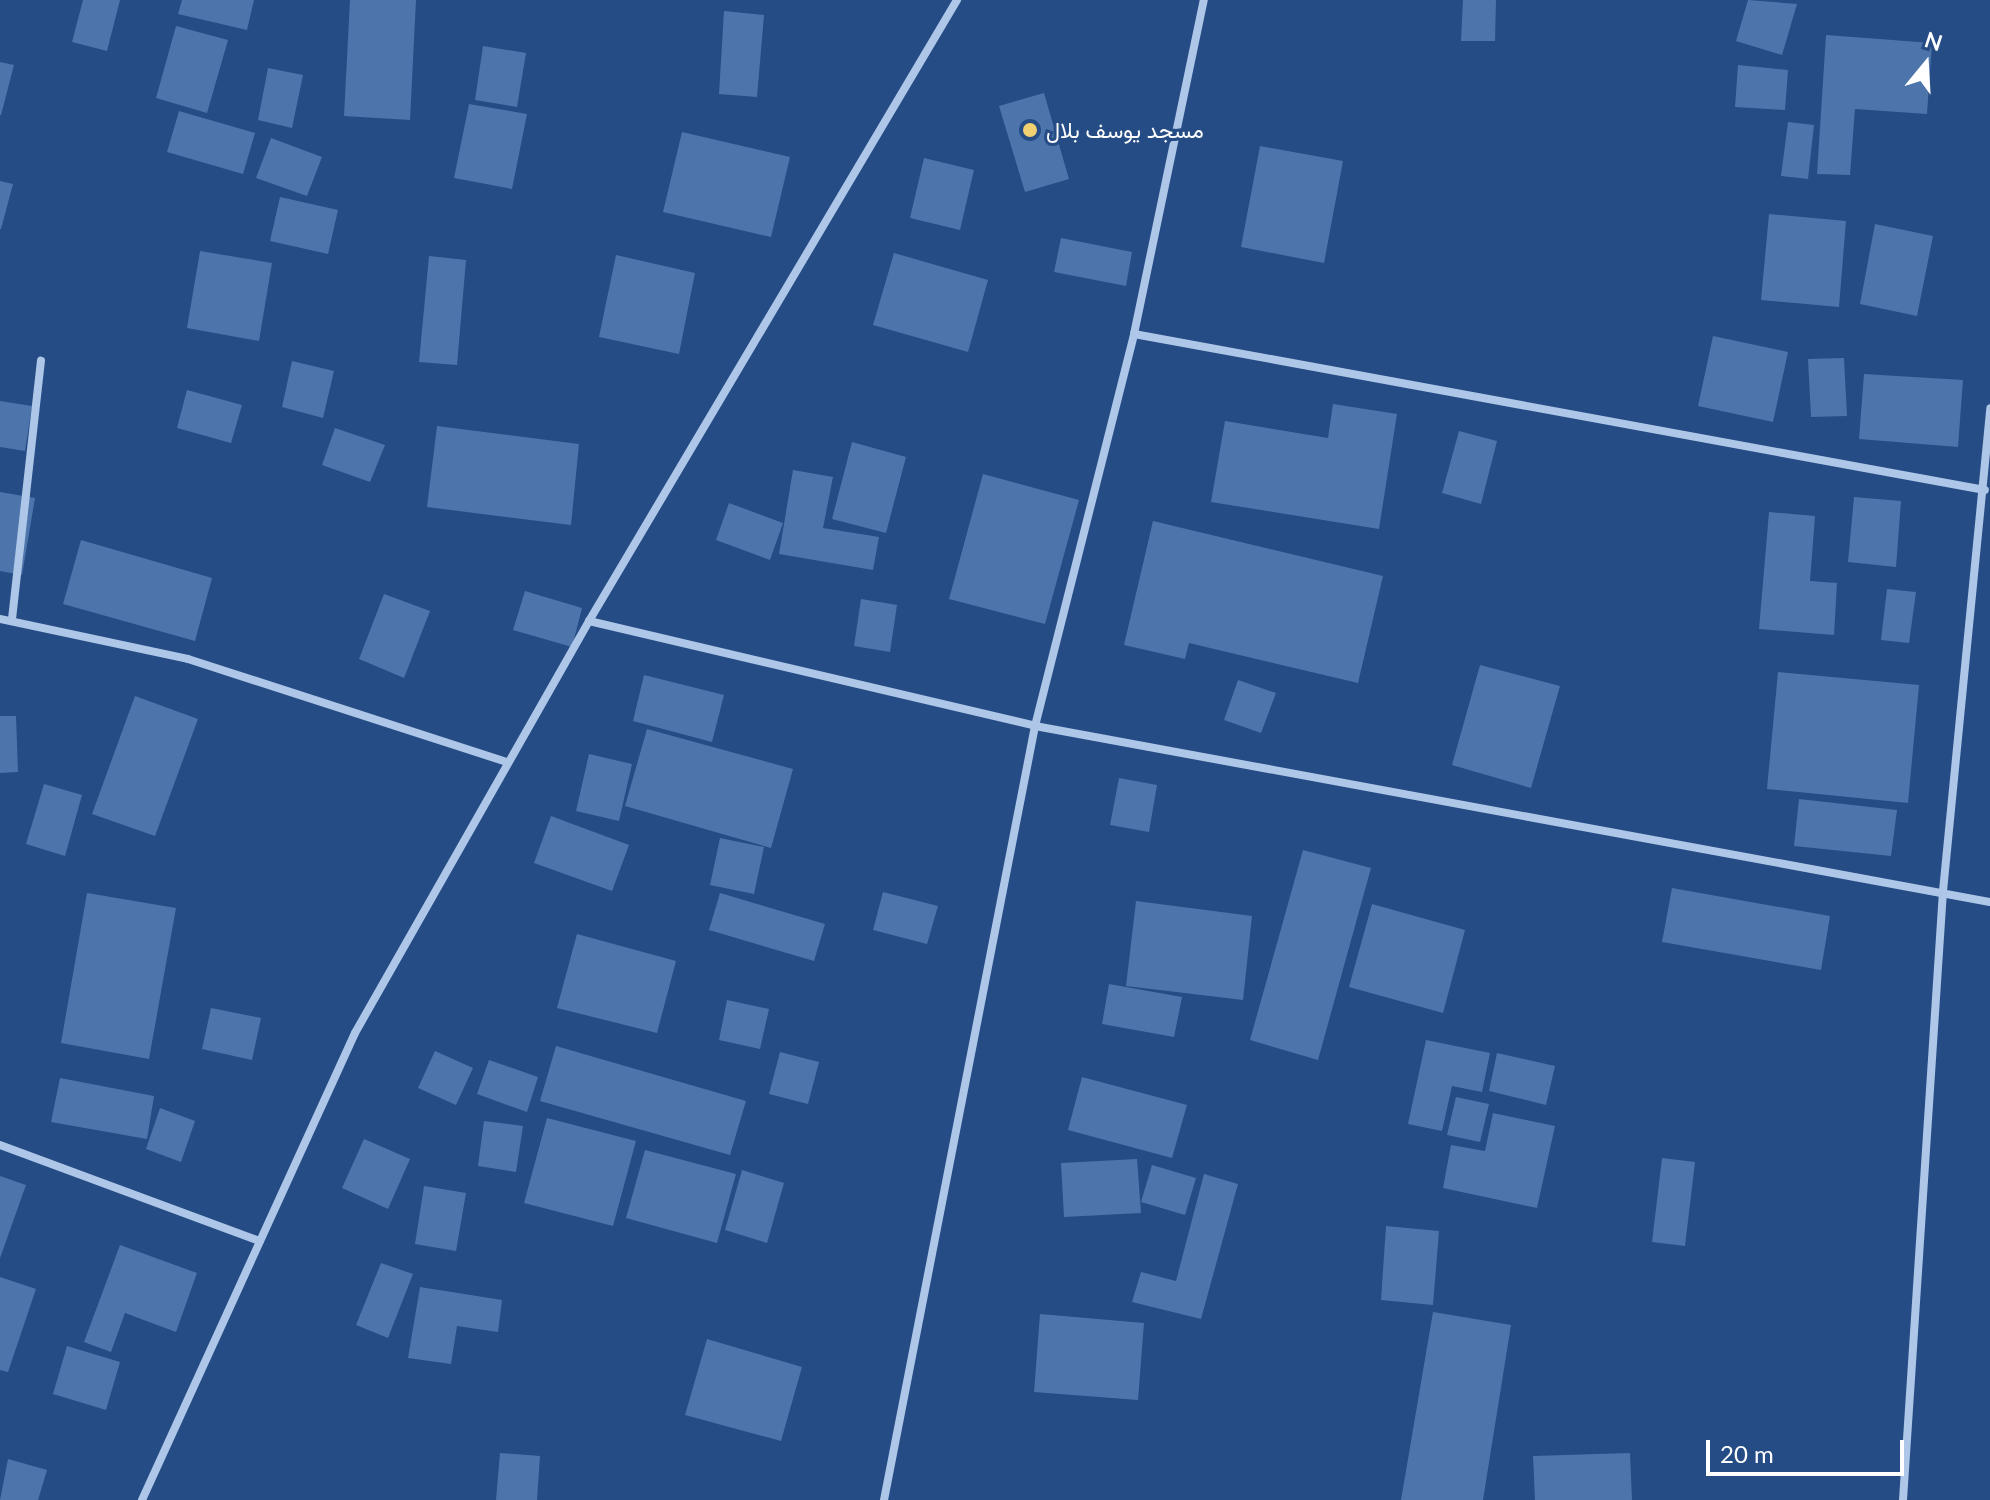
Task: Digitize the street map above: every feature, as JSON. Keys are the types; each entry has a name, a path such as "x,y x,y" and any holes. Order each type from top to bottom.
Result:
{"street":[{"path":"142,1500 355,1033 589,621 957,0"},
{"path":"884,1500 1035,726 1134,334 1204,0"},
{"path":"1134,334 1985,490"},
{"path":"12,619 41,361"},
{"path":"1903,1500 1943,891 1985,490 1990,408"},
{"path":"0,619 12,619 188,659 507,762"},
{"path":"589,621 1035,726 1990,902"},
{"path":"0,1145 260,1241"}],"building":[{"path":"83,0 120,0 107,51 72,42"},
{"path":"182,0 254,0 247,30 178,14"},
{"path":"350,0 416,0 410,120 344,116"},
{"path":"1463,0 1496,0 1495,41 1461,41"},
{"path":"1748,0 1797,4 1782,55 1736,41"},
{"path":"724,11 764,15 757,97 719,94"},
{"path":"176,26 228,40 207,113 156,98"},
{"path":"1826,35 1932,43 1927,114 1855,109 1850,175 1817,174"},
{"path":"483,46 526,53 517,107 475,100"},
{"path":"0,62 14,65 1,115 0,115"},
{"path":"1738,65 1788,70 1785,110 1735,107"},
{"path":"268,68 303,75 292,128 258,120"},
{"path":"1044,93 1069,179 1025,192 999,106"},
{"path":"469,104 527,114 512,189 454,178"},
{"path":"179,111 255,133 243,174 167,152"},
{"path":"1788,122 1814,125 1808,179 1781,176"},
{"path":"682,132 790,157 771,237 663,212"},
{"path":"271,138 322,157 307,196 256,178"},
{"path":"1260,146 1343,161 1324,263 1241,247"},
{"path":"924,158 974,170 960,230 910,218"},
{"path":"0,181 13,184 1,229 0,229"},
{"path":"280,197 338,210 328,254 270,241"},
{"path":"1769,214 1846,221 1839,307 1761,300"},
{"path":"1875,224 1933,236 1917,316 1860,304"},
{"path":"1061,238 1132,252 1126,286 1054,272"},
{"path":"200,251 272,263 259,341 187,328"},
{"path":"894,253 988,280 968,352 873,325"},
{"path":"616,255 695,273 679,354 599,337"},
{"path":"429,256 466,260 457,365 419,362"},
{"path":"1713,336 1788,352 1773,422 1698,406"},
{"path":"1844,358 1847,416 1811,417 1808,359"},
{"path":"292,361 334,371 323,418 282,407"},
{"path":"1864,374 1963,380 1958,447 1859,439"},
{"path":"187,390 242,405 231,443 177,428"},
{"path":"0,401 32,406 25,451 0,447"},
{"path":"1333,404 1397,414 1379,529 1211,502 1225,421 1328,438"},
{"path":"437,426 579,444 571,525 427,507"},
{"path":"335,428 385,445 370,482 322,465"},
{"path":"1459,431 1497,441 1481,504 1442,493"},
{"path":"852,442 906,457 886,533 832,519"},
{"path":"793,470 833,477 823,528 879,537 873,570 779,554"},
{"path":"983,474 1079,500 1045,624 949,599"},
{"path":"0,492 35,498 22,575 0,571"},
{"path":"1854,497 1901,501 1896,567 1848,562"},
{"path":"729,503 783,523 770,560 716,540"},
{"path":"1769,512 1815,516 1810,581 1837,583 1834,635 1759,629"},
{"path":"1153,521 1383,576 1358,683 1189,643 1185,659 1124,645"},
{"path":"81,540 212,578 195,641 63,604"},
{"path":"1887,589 1916,592 1909,643 1881,640"},
{"path":"525,591 582,608 572,647 513,630"},
{"path":"384,594 430,611 404,678 359,659"},
{"path":"861,599 897,605 890,652 854,646"},
{"path":"1480,665 1560,686 1531,788 1452,765"},
{"path":"1778,672 1919,685 1908,803 1767,789"},
{"path":"644,675 724,695 712,742 633,721"},
{"path":"1238,680 1276,693 1261,733 1224,720"},
{"path":"135,696 198,719 155,836 92,814"},
{"path":"0,716 16,716 18,772 0,773"},
{"path":"647,729 793,769 771,848 625,806"},
{"path":"589,754 632,764 619,821 576,811"},
{"path":"1119,778 1157,785 1149,832 1110,825"},
{"path":"44,784 82,795 65,856 26,844"},
{"path":"1799,799 1897,810 1891,856 1794,846"},
{"path":"551,816 629,845 612,891 534,863"},
{"path":"720,838 764,847 754,894 710,885"},
{"path":"1303,850 1371,868 1318,1060 1250,1040"},
{"path":"1672,888 1830,916 1821,970 1662,942"},
{"path":"883,892 938,906 927,944 873,930"},
{"path":"87,893 176,908 149,1059 61,1043"},
{"path":"720,893 825,924 814,961 709,930"},
{"path":"1136,901 1252,916 1243,1000 1126,986"},
{"path":"1372,904 1465,930 1443,1013 1349,987"},
{"path":"577,934 676,961 657,1033 557,1008"},
{"path":"1109,984 1182,997 1174,1037 1102,1024"},
{"path":"727,1000 769,1009 760,1049 719,1040"},
{"path":"211,1008 261,1018 252,1060 202,1049"},
{"path":"1426,1040 1490,1053 1482,1092 1452,1086 1442,1131 1408,1124"},
{"path":"556,1046 746,1101 730,1155 540,1101"},
{"path":"435,1051 473,1068 456,1105 418,1088"},
{"path":"780,1052 819,1062 808,1104 769,1094"},
{"path":"1497,1053 1555,1066 1546,1105 1489,1091"},
{"path":"489,1060 538,1077 527,1112 477,1094"},
{"path":"1082,1077 1187,1105 1172,1158 1068,1130"},
{"path":"60,1078 154,1096 147,1139 51,1122"},
{"path":"1456,1097 1489,1104 1480,1142 1447,1135"},
{"path":"160,1108 195,1121 181,1162 146,1149"},
{"path":"1493,1113 1555,1126 1537,1208 1443,1188 1451,1145 1485,1151"},
{"path":"547,1118 636,1141 613,1226 524,1203"},
{"path":"484,1121 523,1126 516,1172 478,1166"},
{"path":"364,1139 410,1159 388,1209 342,1188"},
{"path":"645,1150 736,1174 717,1243 626,1218"},
{"path":"1662,1158 1695,1162 1685,1246 1652,1242"},
{"path":"1137,1159 1141,1213 1064,1217 1061,1163"},
{"path":"1152,1165 1196,1178 1185,1215 1141,1202"},
{"path":"742,1170 784,1183 767,1243 725,1230"},
{"path":"1204,1174 1238,1184 1201,1319 1132,1302 1141,1272 1176,1281"},
{"path":"0,1176 26,1185 0,1258"},
{"path":"424,1186 466,1193 456,1251 415,1244"},
{"path":"1386,1226 1439,1231 1433,1305 1381,1300"},
{"path":"120,1245 197,1273 176,1332 125,1313 111,1352 84,1342"},
{"path":"381,1263 413,1274 388,1338 356,1325"},
{"path":"0,1277 36,1289 8,1372 0,1370"},
{"path":"420,1287 502,1300 498,1332 457,1326 451,1364 408,1358"},
{"path":"1433,1312 1511,1325 1483,1500 1401,1500"},
{"path":"1040,1314 1144,1323 1138,1400 1034,1392"},
{"path":"707,1339 802,1367 781,1441 685,1415"},
{"path":"67,1346 120,1362 106,1410 53,1394"},
{"path":"500,1453 540,1456 537,1500 496,1500"},
{"path":"1630,1453 1632,1500 1535,1500 1533,1456"},
{"path":"8,1459 47,1470 38,1500 0,1500"}],"place":[{"name":"مسجد يوسف بلال","path":"1030,130"}]}
